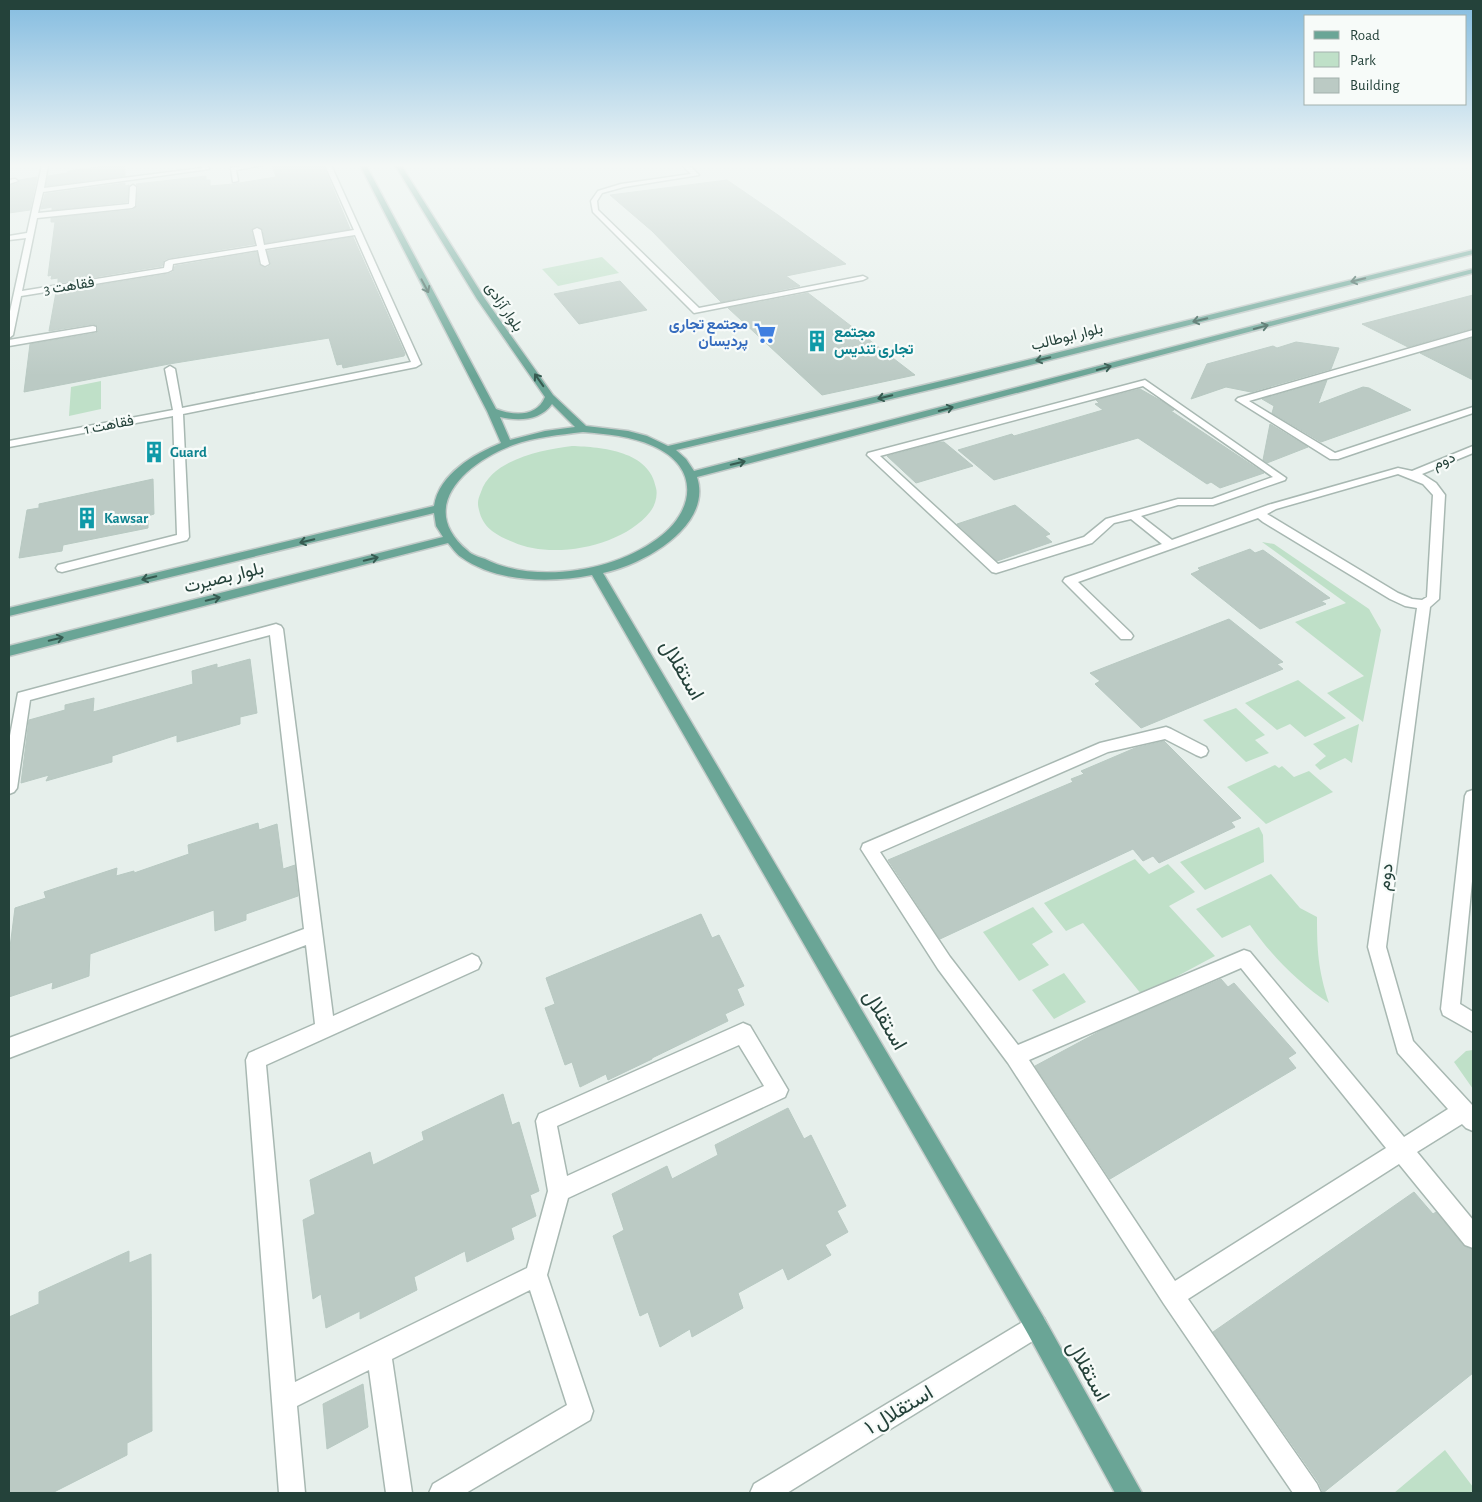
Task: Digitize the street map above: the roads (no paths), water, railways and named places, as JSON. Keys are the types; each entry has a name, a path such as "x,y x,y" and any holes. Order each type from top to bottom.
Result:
{"main road":[{"path":"400,235 492,411 506,443"},
{"name":"بلوار آزادی","path":"441,235 481,299 550,397 583,429"},
{"name":"بلوار ابوطالب","path":"667,449 954,381 1473,252"},
{"path":"691,475 1473,271"},
{"path":"492,411 508,416 529,415 541,411 549,404 550,397"},
{"path":"583,429 615,431 643,438 667,449 681,461 691,475 695,496 687,519 667,540 636,559 597,572 552,576 525,575 492,568 466,556 448,540 440,524 439,508 445,489 460,471 480,455 506,443 544,432 583,429"},
{"name":"بلوار بصیرت","path":"9,612 439,508"},
{"name":"بلوار بصیرت","path":"9,651 448,540"},
{"name":"استقلال","path":"597,572 1036,1326 1129,1493"}],"street":[{"path":"9,238 29,235"},
{"path":"9,335 30,235"},
{"path":"258,235 265,264"},
{"path":"261,248 339,235"},
{"name":"فقاهت 1","path":"9,444 416,364 359,235"},
{"path":"620,235 697,311 863,278"},
{"name":"فقاهت 3","path":"18,294 168,270 169,262 261,248"},
{"path":"9,343 93,330"},
{"path":"1471,412 1334,457 1241,400 1473,334"},
{"path":"62,568 183,537 178,412 170,369"},
{"path":"1144,383 1281,478 1213,502 1178,502 1132,514 1110,521 1088,540 996,569 872,455 1144,383"},
{"name":"دوم","path":"1414,474 1473,449"},
{"path":"1126,636 1069,581 1260,513 1272,507 1377,476 1398,472 1414,474"},
{"name":"دوم","path":"1414,474 1425,479 1435,487 1440,495 1433,599 1424,605 1377,946 1405,1046 1468,1116"},
{"path":"1260,513 1266,520 1380,589 1410,604 1424,605"},
{"path":"1132,514 1170,544"},
{"path":"9,788 23,697 276,629 325,1029"},
{"path":"1201,751 1166,733 1105,747 869,849 944,963 1015,1056 1172,1296 1308,1493"},
{"path":"1473,796 1450,1009 1473,1023"},
{"path":"9,1048 313,934"},
{"path":"1015,1056 1244,958 1400,1151 1473,1237"},
{"path":"292,1493 256,1060 472,963"},
{"path":"442,1493 581,1411 536,1275 559,1191 546,1121 743,1034 778,1090 559,1191"},
{"path":"1172,1296 1400,1151 1468,1116"},
{"path":"284,1400 536,1275"},
{"name":"استقلال ۱","path":"763,1493 1036,1326"},
{"path":"379,1353 399,1493"}],"place":[{"name":"مجتمع تجاری پردیسان","path":"765,333"},
{"name":"مجتمع تجاری تندیس","path":"817,341"},
{"name":"Guard","path":"154,452"},
{"name":"Kawsar","path":"87,518"}]}
